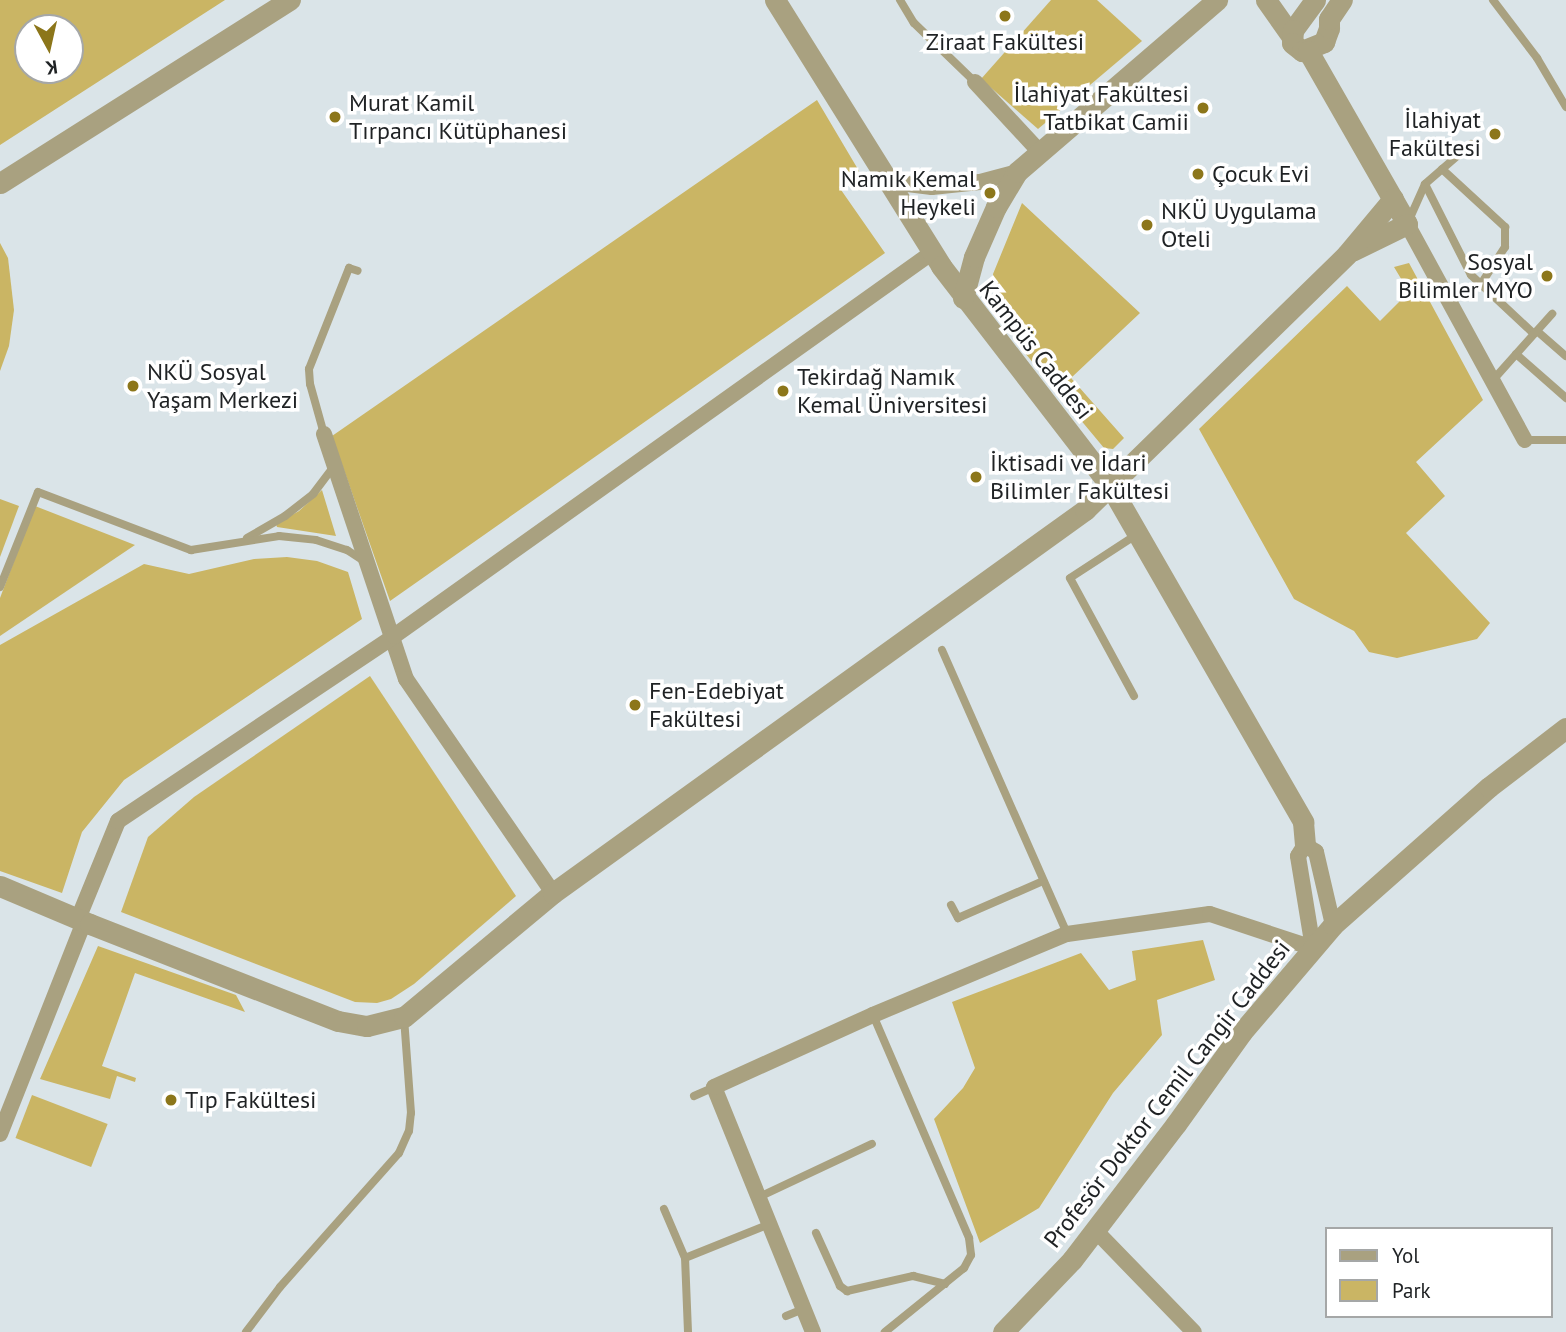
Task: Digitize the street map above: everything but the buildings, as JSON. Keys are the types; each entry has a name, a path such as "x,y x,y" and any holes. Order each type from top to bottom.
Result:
{"street":[{"path":"0,183 289,0"},
{"name":"Kampüs Caddesi","path":"775,0 963,298 1109,484 1303,822 1305,845"},
{"path":"963,298 996,207 1017,172 1217,0"},
{"path":"1266,0 1292,37 1295,48 1308,51 1324,42 1328,36 1329,19 1342,0"},
{"path":"1292,37 1296,23 1312,1 1329,19"},
{"path":"1308,51 1407,224 1525,440"},
{"path":"975,82 1039,152"},
{"path":"891,182 932,187 980,182 1017,172"},
{"path":"0,886 81,921 338,1021 367,1026 404,1017 552,893 1085,510 1346,254 1393,199"},
{"path":"1346,254 1407,224"},
{"path":"0,1134 118,821 394,636 933,252"},
{"path":"324,434 394,636 406,679 552,893"},
{"name":"Profesör Doktor Cemil Cangir Caddesi","path":"1003,1332 1046,1290 1095,1230 1242,1032 1333,925 1489,787 1566,728"},
{"path":"813,1332 767,1225 714,1087 873,1015 1067,934 1210,914 1313,948 1298,856 1305,845 1316,852 1333,925"},
{"path":"1095,1230 1194,1332"}],"lane":[{"path":"900,0 914,23 975,82"},
{"path":"1493,0 1537,58 1566,107"},
{"path":"1407,224 1425,184 1471,144"},
{"path":"1442,169 1505,226 1505,247 1480,284"},
{"path":"1425,184 1471,275 1566,356"},
{"path":"324,434 310,384 309,369 349,268 358,271"},
{"path":"1493,380 1552,314"},
{"path":"1516,354 1566,398"},
{"path":"1525,440 1566,440"},
{"path":"245,539 285,516 313,494 334,466"},
{"path":"0,587 38,492 191,550 213,548 245,539 278,536 316,540 347,550 369,565"},
{"path":"1134,696 1070,578 1139,533"},
{"path":"942,650 1067,934"},
{"path":"951,905 958,918 1043,881"},
{"path":"873,1015 969,1238 971,1255 964,1268 885,1332"},
{"path":"249,1331 280,1287 399,1153 409,1131 411,1113 404,1017"},
{"path":"694,1096 714,1087"},
{"path":"757,1198 872,1144"},
{"path":"664,1209 685,1258 688,1332"},
{"path":"685,1258 767,1225"},
{"path":"816,1233 840,1286 847,1291 914,1276 945,1283"},
{"path":"786,1317 803,1309"}],"green space":[{"path":"0,0 225,0 0,145"},
{"path":"1051,0 1097,0 1142,41 1038,129 981,79"},
{"path":"817,100 859,171 839,187 885,253 390,601 332,436"},
{"path":"1022,203 1140,313 1071,378 1124,438 1113,449 1104,448 1020,347 1027,342 1015,322 1005,323 995,299 993,274"},
{"path":"0,243 8,258 14,310 9,346 0,371"},
{"path":"1409,263 1483,400 1416,462 1445,496 1406,533 1490,623 1477,639 1397,658 1369,652 1354,631 1294,599 1199,429 1347,286 1380,321 1409,292 1394,267"},
{"path":"322,490 336,536 277,527 276,524 299,511"},
{"path":"0,499 19,506 0,557"},
{"path":"35,506 135,545 0,636 0,598"},
{"path":"287,557 317,561 348,572 362,619 124,780 82,832 62,893 0,871 0,645 144,564 189,574 254,559"},
{"path":"370,676 516,896 414,984 391,999 377,1003 355,1002 121,912 148,837 194,797"},
{"path":"1203,940 1215,980 1157,1000 1162,1035 1113,1093 1039,1208 980,1243 934,1119 963,1088 975,1068 952,1002 1081,953 1109,990 1136,980 1132,951"},
{"path":"98,946 236,995 245,1012 135,973 102,1066 136,1078 135,1082 117,1076 110,1099 40,1079"},
{"path":"32,1095 108,1124 91,1167 16,1138"}],"place":[{"name":"Ziraat Fakültesi","path":"1005,16"},
{"name":"İlahiyat Fakültesi Tatbikat Camii","path":"1203,108"},
{"name":"Murat Kamil Tırpancı Kütüphanesi","path":"335,117"},
{"name":"İlahiyat Fakültesi","path":"1495,134"},
{"name":"Çocuk Evi","path":"1198,174"},
{"name":"Namık Kemal Heykeli","path":"990,193"},
{"name":"NKÜ Uygulama Oteli","path":"1147,225"},
{"name":"Sosyal Bilimler MYO","path":"1547,276"},
{"name":"NKÜ Sosyal Yaşam Merkezi","path":"133,386"},
{"name":"Tekirdağ Namık Kemal Üniversitesi","path":"783,391"},
{"name":"İktisadi ve İdari Bilimler Fakültesi","path":"976,477"},
{"name":"Fen-Edebiyat Fakültesi","path":"635,705"},
{"name":"Tıp Fakültesi","path":"171,1100"}]}
